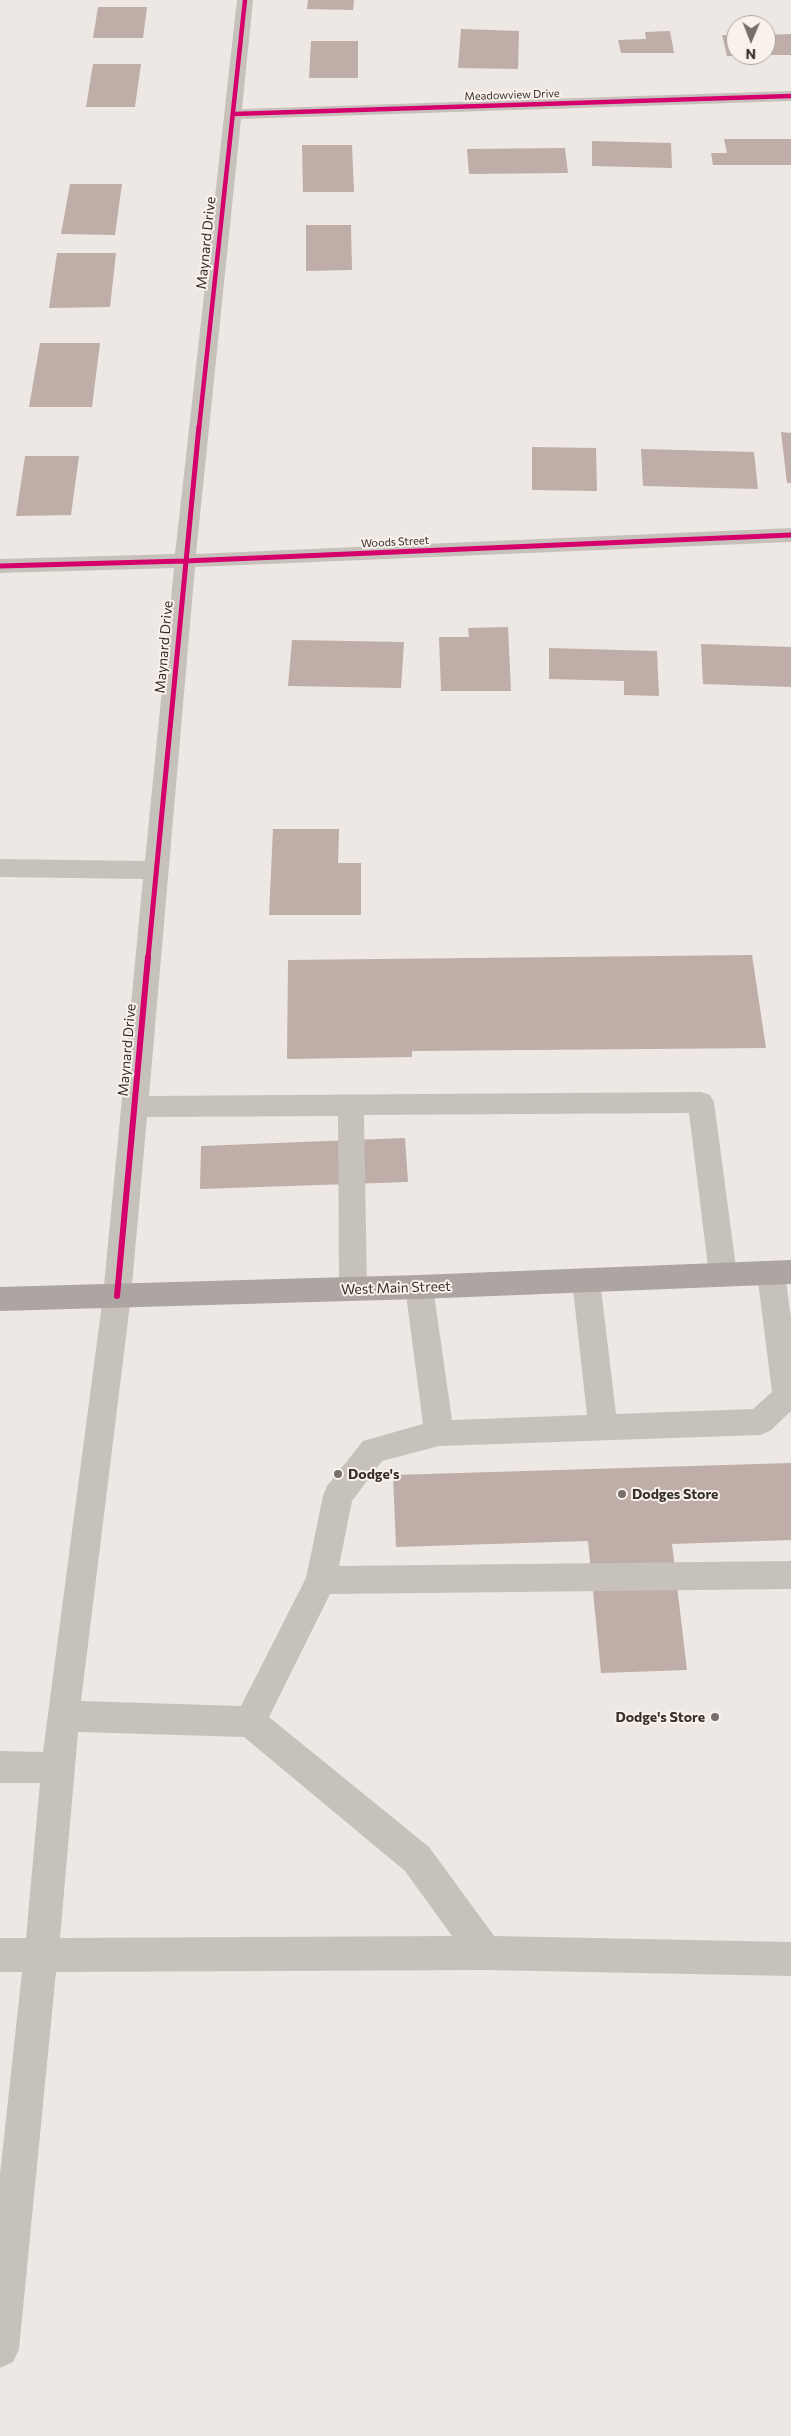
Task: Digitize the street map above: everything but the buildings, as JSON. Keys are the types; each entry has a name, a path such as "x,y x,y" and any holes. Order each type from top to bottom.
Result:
{"main road":[{"name":"West Main Street","path":"0,1299 419,1287 781,1273"}],"street":[{"name":"Maynard Drive","path":"0,2349 41,1955 63,1716 117,1296 184,561 245,0"},
{"name":"Meadowview Drive","path":"233,114 791,96"},
{"name":"Woods Street","path":"0,566 184,561 791,535"},
{"path":"0,868 157,870"},
{"path":"134,1107 701,1102 723,1276"},
{"path":"351,1105 353,1289"},
{"path":"250,1722 321,1580 338,1496 373,1450 439,1433 760,1422 789,1398 781,1273"},
{"path":"586,1280 603,1428"},
{"path":"419,1287 439,1433"},
{"path":"321,1580 791,1575"},
{"path":"63,1716 250,1722 417,1859 485,1953"},
{"path":"0,1767 59,1768"},
{"path":"0,1955 485,1953 791,1959"}],"cycle path":[{"path":"117,1296 185,561 245,0"},
{"path":"233,114 791,96"},
{"path":"0,566 185,561 791,535"}],"place":[{"name":"Dodge's","path":"338,1474"},
{"name":"Dodges Store","path":"622,1494"},
{"name":"Dodge's Store","path":"715,1717"}]}
